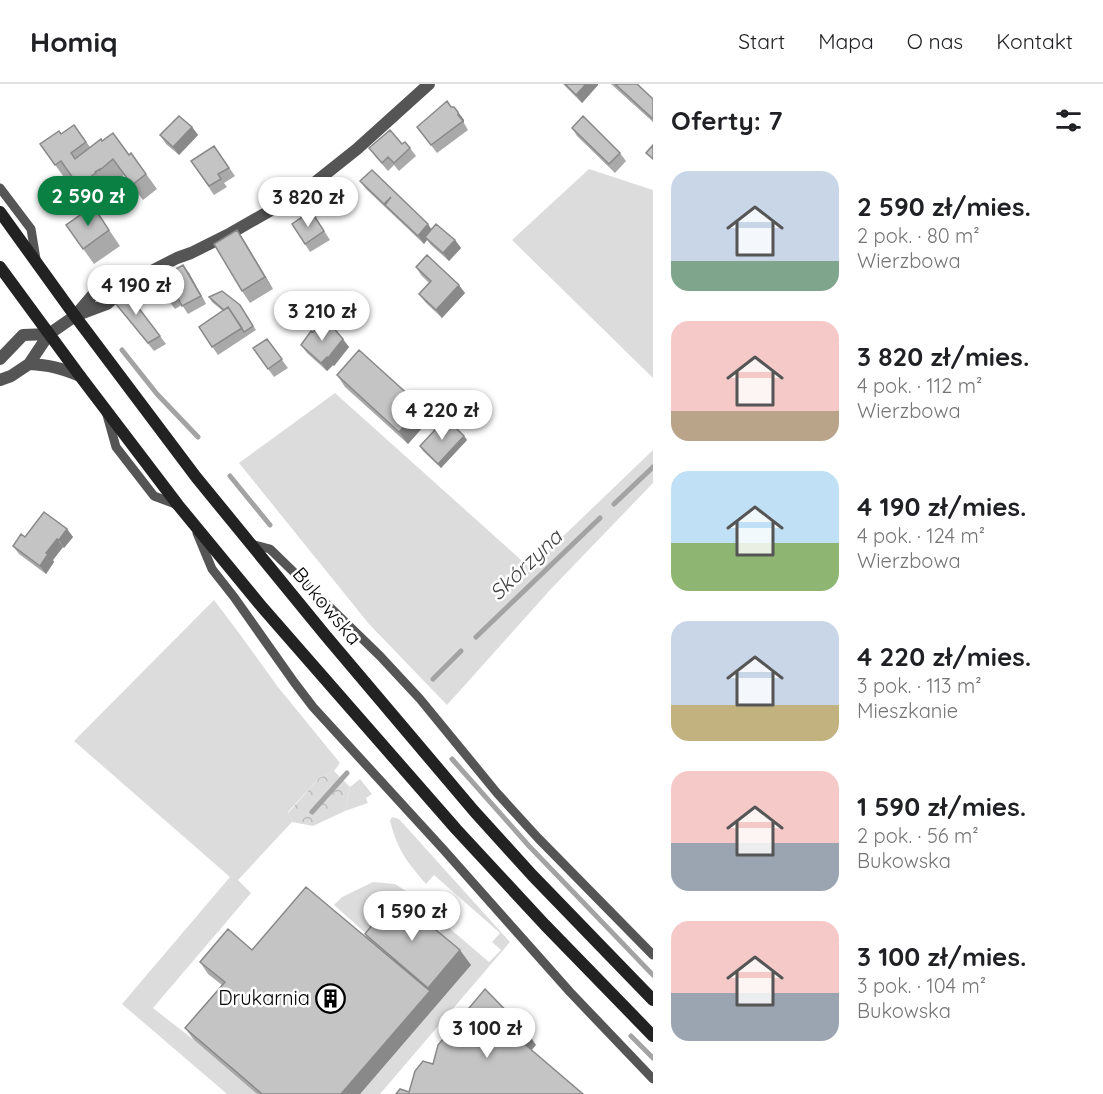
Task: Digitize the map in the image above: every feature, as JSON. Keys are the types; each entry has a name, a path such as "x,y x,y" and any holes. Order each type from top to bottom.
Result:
{"main road":[{"name":"Bukowska","path":"0,212 196,477 250,544 466,803 653,1000"},
{"path":"0,267 193,525 306,658 456,829 545,925 653,1035"}],"street":[{"path":"0,380 11,376 29,364 50,334 75,316 98,289 110,283 136,279 265,215 313,184 357,149 429,84"},
{"path":"0,359 22,335 50,334"},
{"path":"29,364 47,364 80,376"}],"lane":[{"path":"0,188 31,230 36,261"},
{"path":"193,525 212,569 313,706 570,992 653,1079"},
{"path":"250,544 270,549 380,656 420,699 497,793 538,838 653,955"}],"green space":[{"path":"589,169 653,190 653,378 512,240"},
{"path":"335,393 530,568 653,450 653,483 550,590 447,705 369,624 239,463"},
{"path":"214,600 278,687 340,763 334,771 319,778 288,812 292,822 238,880 251,893 153,1008 257,1094 227,1094 122,1004 230,877 74,741"},
{"path":"334,771 350,787 345,811 313,826 292,822 288,813 319,778"},
{"path":"360,779 372,794 366,798 368,803 345,811 350,787"},
{"path":"392,817 399,819 510,942 380,1094 360,1094 470,966 436,936 442,929 448,927 489,962 501,950 492,942 500,933 434,875 426,884 413,869 396,840 390,821"},
{"path":"373,882 395,884 406,891 430,914 422,922 370,937 334,905 342,897"}],"building":[{"path":"565,84 586,84 576,95"},
{"path":"615,84 637,84 653,99 653,119"},
{"path":"447,101 463,121 431,145 417,127"},
{"path":"179,116 192,127 173,147 160,135"},
{"path":"583,116 620,153 609,164 572,128"},
{"path":"74,125 86,142 71,153 75,159 101,139 102,141 113,133 146,174 132,185 113,159 78,185 61,161 55,165 40,144 59,131 61,134"},
{"path":"390,130 402,144 405,142 410,148 394,163 388,157 382,163 369,148"},
{"path":"653,145 653,159 646,153"},
{"path":"214,146 229,168 218,174 221,179 209,186 191,161"},
{"path":"372,170 428,224 418,236 385,205 391,197 384,204 360,181"},
{"path":"93,206 109,230 83,249 66,225"},
{"path":"311,211 324,231 305,244 292,224"},
{"path":"436,224 455,240 443,253 425,237"},
{"path":"237,230 265,277 242,291 214,244"},
{"path":"427,255 459,285 436,310 419,294 431,281 416,267"},
{"path":"183,265 201,296 182,306 177,296 169,301 157,279"},
{"path":"125,290 160,336 148,343 111,298"},
{"path":"222,291 240,305 253,326 244,332 228,307 224,310 209,297"},
{"path":"228,307 242,328 212,347 199,327"},
{"path":"323,321 329,327 331,325 343,339 321,363 301,345 311,331 313,332"},
{"path":"267,339 282,359 268,369 253,348"},
{"path":"359,350 422,407 399,432 337,375"},
{"path":"446,418 464,436 438,464 420,446"},
{"path":"44,512 67,529 46,553 48,554 40,566 13,546 21,534 25,537"},
{"name":"Drukarnia","path":"306,887 430,991 341,1094 262,1094 185,1028 225,982 200,962 228,929 252,950"},
{"path":"397,894 412,907 409,910 420,920 424,920 460,950 428,988 365,934"},
{"path":"485,989 528,1033 521,1041 583,1094 396,1094 400,1089 409,1092 415,1071 423,1061 433,1064 438,1045"}],"waterway":[{"path":"122,350 157,394 198,437"},
{"name":"Skórzyna","path":"614,504 653,467"},
{"path":"230,476 270,525"},
{"name":"Skórzyna","path":"476,637 600,518"},
{"name":"Skórzyna","path":"433,679 461,651"},
{"path":"452,759 529,846 653,975"},
{"name":"Skórzyna","path":"312,812 347,773"},
{"path":"631,1036 653,1058"}],"place":[{"name":"Drukarnia","path":"331,998"}]}
